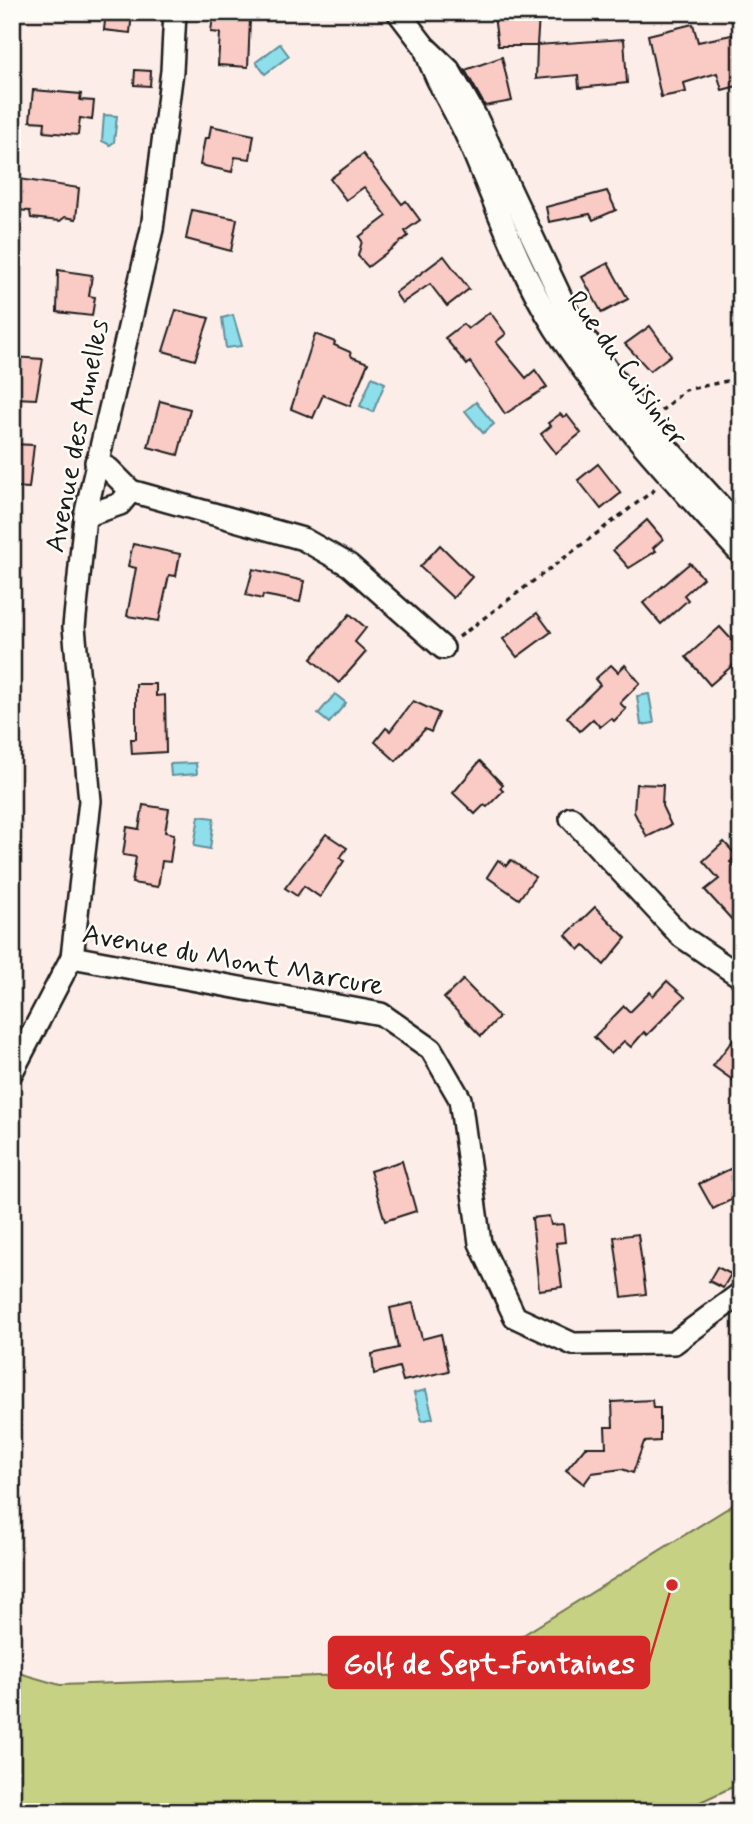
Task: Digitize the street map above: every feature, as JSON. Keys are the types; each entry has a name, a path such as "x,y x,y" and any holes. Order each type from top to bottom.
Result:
{"street":[{"name":"Avenue des Aunelles","path":"72,957 90,801 74,628 85,516 152,229 172,71 175,12"},
{"name":"Rue du Cuisinier","path":"398,12 424,46 449,70 477,118 570,317 647,426 741,529"},
{"name":"Rue du Cuisinier","path":"424,46 435,80 463,128 522,266 555,327 632,436 741,554"},
{"path":"96,461 109,469 131,491 303,539 349,565 443,648"},
{"path":"85,516 120,504 131,491"},
{"path":"571,818 681,936 741,977"},
{"name":"Avenue du Mont Marcure","path":"12,1072 72,957 381,1014 431,1049 460,1099 480,1243 515,1317 573,1344 674,1343 741,1293"}],"path":[{"path":"647,426 685,390 741,378"},
{"path":"443,648 671,477"},
{"path":"722,1812 741,1802"}],"green space":[{"path":"741,1500 741,1783 679,1812 12,1812 12,1671 60,1685 465,1671"}],"water":[{"path":"280,44 289,56 265,74 256,62"},
{"path":"104,115 117,116 114,142 110,145 102,141"},
{"path":"233,315 242,346 226,348 222,318"},
{"path":"372,377 385,383 373,412 360,406"},
{"path":"476,402 494,424 483,433 465,411"},
{"path":"335,694 346,703 329,723 318,714"},
{"path":"649,694 654,723 641,725 637,696"},
{"path":"196,763 197,774 171,776 170,764"},
{"path":"199,816 214,818 210,849 194,846"},
{"path":"426,1390 433,1418 422,1421 414,1393"}],"building":[{"path":"106,12 132,12 130,33 104,30"},
{"path":"213,16 250,19 248,67 218,65 220,33 211,32"},
{"path":"494,16 539,16 537,45 624,39 627,83 579,88 578,75 536,79 537,46 498,46"},
{"path":"693,24 698,42 741,33 741,85 722,90 717,73 684,83 686,92 661,97 648,35"},
{"path":"502,57 512,101 485,106 465,70"},
{"path":"135,70 151,71 150,86 134,85"},
{"path":"33,90 81,94 80,100 94,101 92,120 80,118 78,135 44,132 45,122 30,121"},
{"path":"211,126 254,135 250,159 235,157 232,172 200,165 205,138 209,138"},
{"path":"363,154 402,204 406,201 420,220 405,231 408,236 368,267 358,256 362,241 359,237 387,216 364,187 346,200 330,179"},
{"path":"19,179 79,188 76,219 65,217 60,221 31,218 30,211 15,210"},
{"path":"607,191 616,210 593,220 590,214 549,222 546,207"},
{"path":"192,210 237,219 231,251 186,239"},
{"path":"444,256 469,289 447,306 430,284 402,303 395,293"},
{"path":"608,263 628,299 602,313 582,277"},
{"path":"58,270 92,275 89,296 95,297 92,316 57,312"},
{"path":"176,310 209,318 195,360 163,351"},
{"path":"490,312 506,334 496,342 526,378 535,370 547,387 505,414 470,362 467,365 445,338 463,324 468,329"},
{"path":"650,326 671,355 650,371 625,344"},
{"path":"315,334 335,342 334,345 350,352 352,357 368,363 350,406 323,395 313,418 291,409"},
{"path":"12,357 43,359 36,399 14,398"},
{"path":"160,401 190,409 178,455 148,447"},
{"path":"560,414 563,417 567,415 581,433 556,453 541,434 551,426 548,423"},
{"path":"12,444 34,445 29,488 12,487"},
{"path":"598,464 621,493 601,509 578,480"},
{"path":"647,520 663,539 653,548 656,551 629,568 613,550"},
{"path":"133,544 180,554 176,576 169,575 159,621 127,616 136,568 128,566"},
{"path":"440,545 472,577 453,598 420,567"},
{"path":"690,563 703,578 684,595 688,600 661,624 643,603"},
{"path":"253,569 304,581 300,602 263,595 262,599 246,595"},
{"path":"537,613 551,632 517,657 503,639"},
{"path":"350,614 366,628 355,642 366,652 339,683 311,659"},
{"path":"720,627 741,650 741,658 710,685 686,657"},
{"path":"611,665 618,672 625,665 640,683 620,703 626,709 614,721 611,718 600,727 593,719 580,731 567,717 600,685 595,679"},
{"path":"136,684 156,684 156,696 165,695 166,752 132,754 131,739 136,739"},
{"path":"413,701 439,713 431,732 425,729 396,761 375,742 386,728 390,731"},
{"path":"480,761 503,785 500,788 503,791 487,807 484,805 475,814 453,793"},
{"path":"636,784 663,785 662,806 671,825 647,837 634,812"},
{"path":"143,805 169,809 165,832 174,834 170,862 162,861 158,887 132,883 136,857 123,855 127,827 139,829"},
{"path":"326,834 347,848 340,858 344,861 320,897 304,886 297,896 285,888"},
{"path":"724,842 737,856 730,862 741,873 741,914 733,921 705,890 719,879 703,861"},
{"path":"498,860 506,866 511,860 535,877 519,899 487,877"},
{"path":"595,907 626,938 604,965 584,945 579,950 566,935"},
{"path":"463,980 499,1017 481,1036 444,998"},
{"path":"667,981 685,997 647,1035 644,1032 631,1047 624,1041 611,1054 594,1037 624,1006 630,1012 650,992 653,996"},
{"path":"741,1029 741,1086 713,1066"},
{"path":"402,1161 416,1211 385,1221 370,1171"},
{"path":"736,1166 741,1175 741,1195 713,1209 699,1184"},
{"path":"549,1216 551,1225 563,1224 565,1242 556,1243 562,1287 539,1290 532,1218"},
{"path":"638,1234 646,1294 622,1297 614,1237"},
{"path":"717,1267 731,1274 723,1288 709,1281"},
{"path":"413,1303 422,1339 441,1334 449,1371 403,1381 399,1367 374,1374 372,1354 398,1348 390,1308"},
{"path":"652,1400 653,1408 660,1408 660,1441 644,1442 633,1473 622,1469 592,1473 584,1484 566,1470 585,1447 606,1447 605,1427 613,1427 612,1402"}],"place":[{"name":"Golf de Sept-Fontaines","path":"672,1585"}]}
